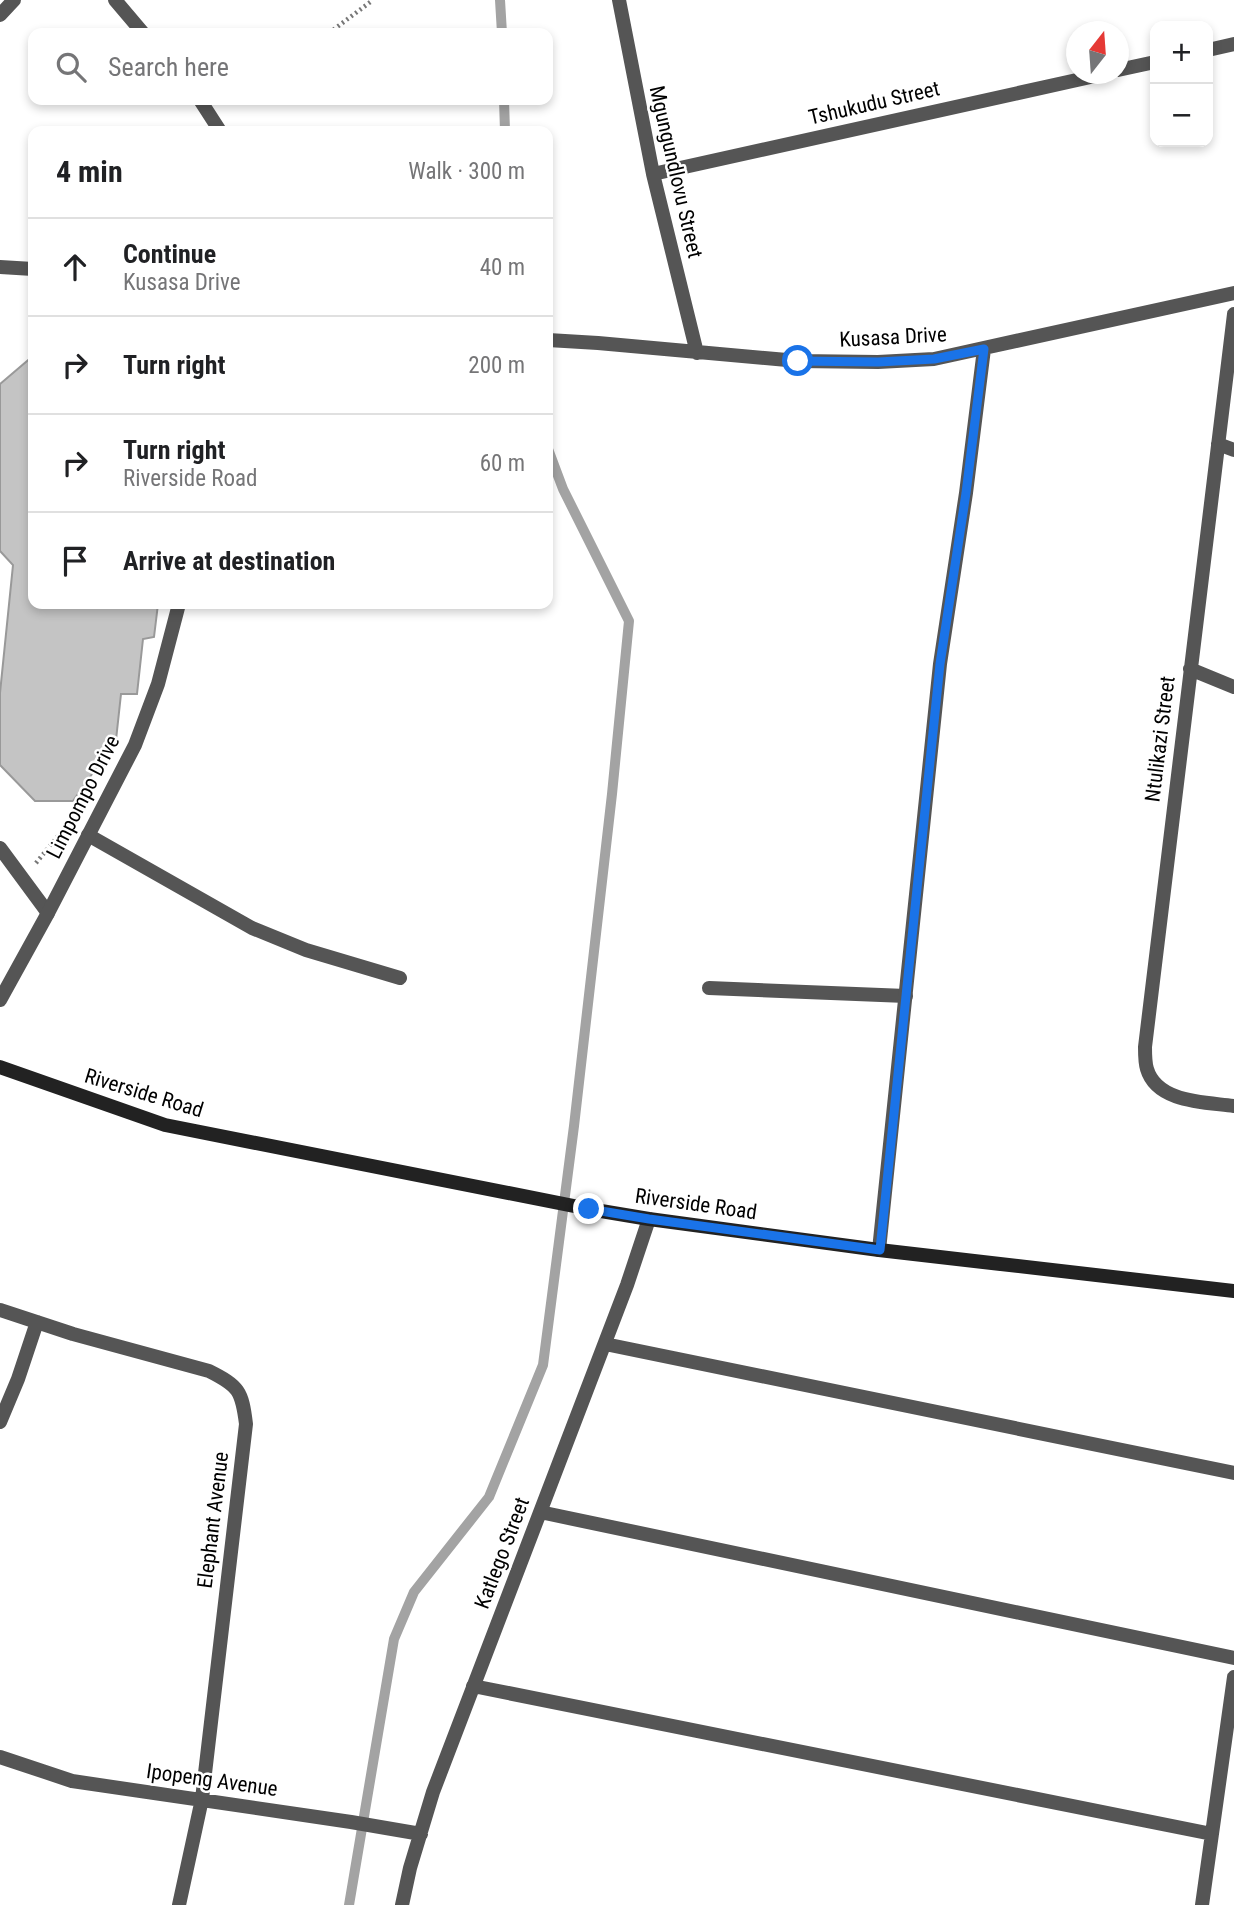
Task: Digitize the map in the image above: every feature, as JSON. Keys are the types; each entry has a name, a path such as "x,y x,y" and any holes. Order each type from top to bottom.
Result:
{"street":[{"path":"0,15 15,0"},
{"path":"115,0 140,28"},
{"name":"Mgungundlovu Street","path":"619,0 653,174 697,353"},
{"path":"1213,49 1234,44"},
{"path":"1129,68 1150,63"},
{"name":"Tshukudu Street","path":"653,174 1066,82"},
{"path":"203,105 217,126"},
{"path":"0,267 28,269"},
{"name":"Kusasa Drive","path":"553,341 798,361 878,362 934,359 1234,293"},
{"name":"Ntulikazi Street","path":"1234,314 1144,1047 1147,1070 1157,1087 1179,1098 1234,1106"},
{"path":"880,1250 940,664 984,349"},
{"path":"1218,444 1234,450"},
{"name":"Limpompo Drive","path":"0,1000 135,745 158,684 178,609"},
{"path":"1190,669 1234,687"},
{"path":"88,835 252,928 306,950 400,978"},
{"path":"0,848 48,913"},
{"path":"709,988 905,996"},
{"name":"Riverside Road","path":"0,1067 165,1125 589,1209 880,1250 1234,1291"},
{"name":"Katlego Street","path":"402,1905 410,1868 433,1793 605,1344 649,1219"},
{"name":"Elephant Avenue","path":"0,1310 73,1334 209,1371 238,1390 243,1402 246,1424 202,1799 179,1905"},
{"path":"0,1422 37,1322"},
{"path":"605,1344 1234,1473"},
{"path":"540,1512 1234,1658"},
{"path":"1202,1905 1231,1714 1234,1677"},
{"path":"473,1686 1212,1834"},
{"name":"Ipopeng Avenue","path":"0,1757 72,1781 421,1834"}],"path":[{"path":"337,28 373,0"},
{"path":"23,879 58,836"}],"building":[{"path":"28,360 28,609 157,609 154,637 143,639 137,694 121,694 116,740 73,801 35,801 0,765 0,693 13,565 0,551 0,384"}],"waterway":[{"path":"500,0 502,28"},
{"path":"504,105 505,126"},
{"path":"349,1905 394,1639 414,1592 489,1497 543,1365 574,1126 629,621 563,489 553,462"}],"route":[{"path":"589,1209 880,1250 940,664 984,349 934,359 878,362 798,361"}]}
